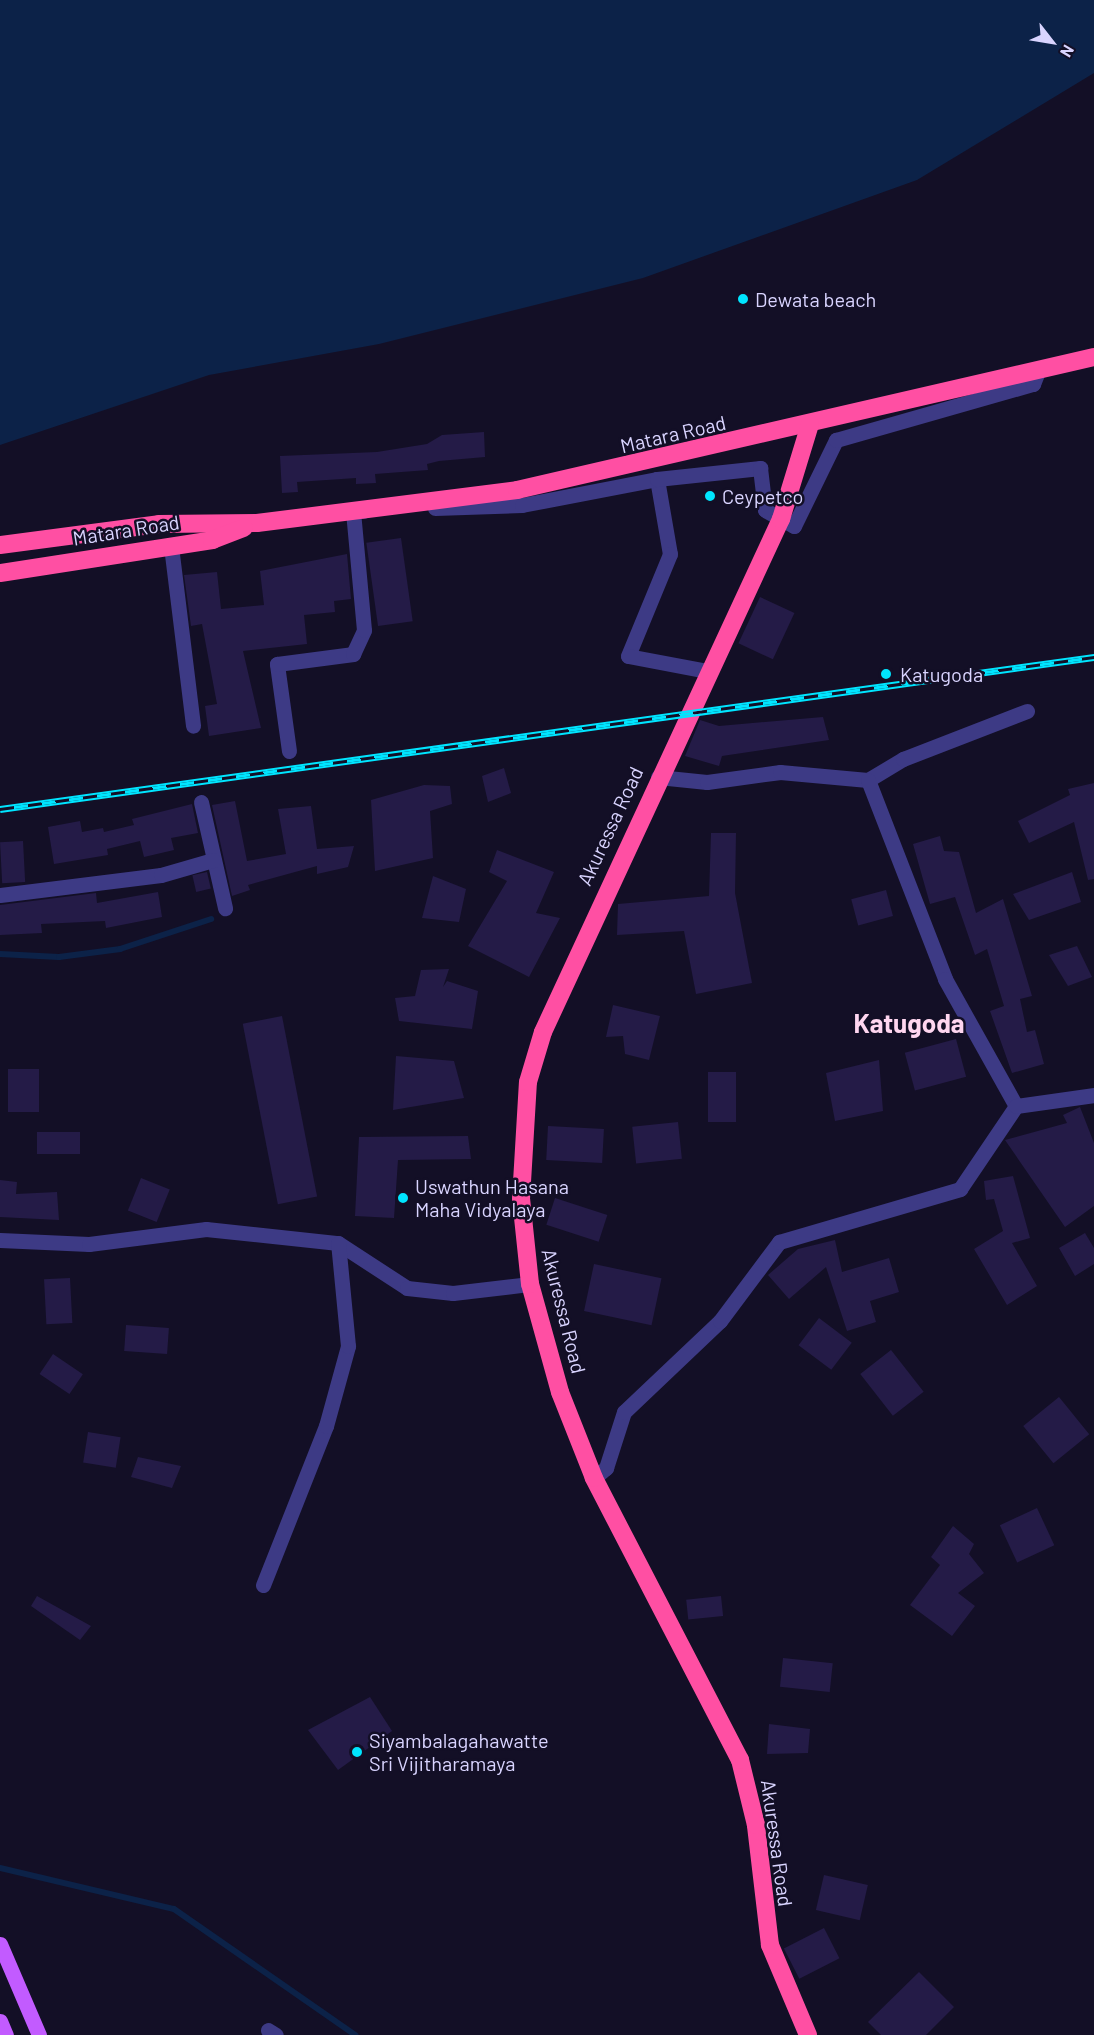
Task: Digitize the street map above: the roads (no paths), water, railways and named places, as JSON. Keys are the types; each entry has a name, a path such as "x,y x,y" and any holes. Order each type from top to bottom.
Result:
{"highway":[{"name":"Matara Road","path":"0,545 159,524 257,523 517,490 1037,374 1094,357"},
{"name":"Akuressa Road","path":"808,2035 770,1945 756,1825 740,1760 594,1478 560,1392 530,1284 520,1199 528,1082 580,942 781,519 810,424"},
{"name":"Matara Road","path":"0,573 212,540 257,523"}],"main road":[{"path":"0,1944 39,2035"},
{"path":"0,2021 6,2035"}],"street":[{"path":"289,751 278,664 353,654 364,630 353,511 522,505 657,479 760,468 765,510 794,526 836,440 1033,384 1037,374"},
{"path":"657,479 670,554 628,656 707,671"},
{"path":"171,546 193,726"},
{"path":"658,777 707,782 780,772 867,780 903,759 1027,711"},
{"path":"867,780 945,980 1016,1106"},
{"path":"201,802 225,908"},
{"path":"0,895 161,875 213,860"},
{"path":"594,1478 606,1468 624,1412 720,1321 779,1242 960,1189 1016,1106 1094,1095"},
{"path":"0,1240 89,1244 206,1229 338,1243 407,1288 453,1293 530,1284"},
{"path":"263,1585 326,1426 348,1346 338,1243"}],"water":[{"path":"0,0 1094,0 1094,73 917,180 643,278 379,344 209,375 0,445"}],"waterway":[{"path":"0,954 59,957 120,949 211,919"},
{"path":"0,1868 174,1909 355,2035"}],"railway":[{"path":"0,809 1094,657"}],"place":[{"name":"Dewata beach","path":"743,299"},
{"name":"Ceypetco","path":"710,496"},
{"name":"Katugoda","path":"886,674"},
{"name":"Uswathun Hasana Maha Vidyalaya","path":"403,1198"},
{"name":"Siyambalagahawatte Sri Vijitharamaya","path":"357,1752"}],"district":[{"name":"Katugoda","path":"909,1023"}]}
